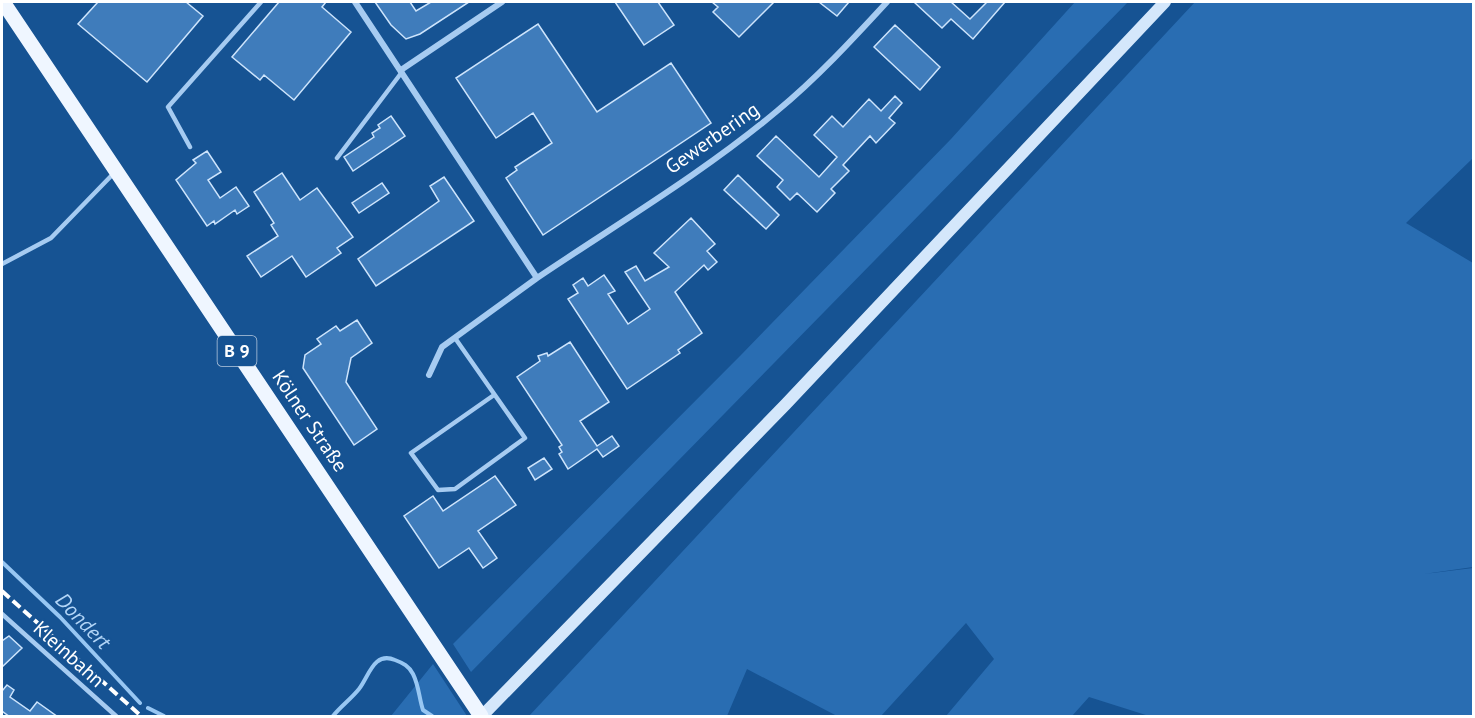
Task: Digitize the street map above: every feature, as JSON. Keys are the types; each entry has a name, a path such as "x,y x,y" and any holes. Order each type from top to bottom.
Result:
{"main road":[{"name":"Kölner Straße","path":"3,2 481,717"},
{"path":"481,717 786,404 1165,2"}],"street":[{"path":"355,2 537,278"},
{"path":"401,71 502,2"},
{"name":"Gewerbering","path":"429,375 442,347 537,278 728,149 772,116 840,54 887,2"}],"lane":[{"path":"190,147 168,107 261,2"},
{"path":"337,158 401,71"},
{"path":"2,264 51,238 115,171"},
{"path":"455,338 525,438 455,489 438,490 411,453 494,395"},
{"name":"Kleinbahn","path":"2,614 116,717"}],"shaded area":[{"path":"1075,2 1128,2 471,672 453,644 740,356 951,139"},
{"path":"1195,2 1473,2 1473,158 1406,223 1473,263 1473,567 1424,574 1473,568 1473,716 1149,716 1089,697 1072,716 946,716 994,659 966,623 881,716 837,716 747,669 727,716 529,716"},
{"path":"433,664 467,716 391,716"}],"building":[{"path":"98,2 186,2 203,16 147,82 78,24"},
{"path":"279,2 326,2 322,7 351,32 294,100 264,75 260,80 232,57"},
{"path":"375,2 410,2 416,11 431,2 469,2 420,34 406,39 391,25"},
{"path":"615,2 658,2 674,25 644,45"},
{"path":"712,2 774,2 739,37 713,12 718,7"},
{"path":"819,2 849,2 837,16"},
{"path":"914,2 951,2 970,19 987,2 1005,2 973,39 951,19 942,28"},
{"path":"538,24 597,112 671,63 711,123 543,235 506,178 517,170 515,167 552,143 533,113 496,138 456,78"},
{"path":"895,25 940,67 920,90 874,47"},
{"path":"895,96 902,103 889,118 895,123 876,143 870,136 843,165 849,171 831,189 835,193 817,212 797,193 790,200 777,187 783,180 757,156 776,136 819,177 837,157 814,135 832,116 843,127 869,99 881,111"},
{"path":"391,116 405,136 353,171 344,157 374,137 372,133 380,128 378,125"},
{"path":"207,151 221,172 208,180 220,198 236,187 249,206 237,214 235,210 215,224 214,221 207,226 176,180 196,163 193,160"},
{"path":"282,173 300,200 317,188 353,237 337,248 341,253 306,277 292,256 261,277 247,256 278,236 271,225 274,223 254,192"},
{"path":"738,175 779,215 766,229 724,190"},
{"path":"444,177 474,221 376,286 358,259 439,201 430,186"},
{"path":"382,183 389,193 359,213 352,203"},
{"path":"691,218 715,244 707,251 717,262 708,270 704,265 675,292 702,333 678,350 680,353 627,389 568,299 578,293 573,285 583,278 588,286 604,275 615,291 608,294 628,324 650,309 625,272 636,266 645,281 669,267 654,253"},
{"path":"357,320 372,343 351,358 346,382 377,429 354,445 303,368 305,355 321,344 317,339 336,326 340,331"},
{"path":"570,342 609,402 580,421 597,446 612,436 619,446 603,457 597,449 568,469 559,454 562,452 559,447 562,445 517,377 540,361 538,356 547,353 548,356"},
{"path":"544,458 552,469 535,480 528,468"},
{"path":"495,476 516,505 478,531 497,558 483,568 469,548 439,568 404,516 433,496 443,511"},
{"path":"9,636 22,648 2,667 2,641"},
{"path":"7,685 14,690 10,697 30,711 37,702 58,717 10,717 2,711 2,691"}],"waterway":[{"name":"Dondert","path":"2,562 60,617 140,703"},
{"name":"Dondert","path":"333,716 359,689 373,666 382,659 388,658 401,662 410,669 417,683 423,710 432,716"},
{"name":"Dondert","path":"148,708 164,716"}],"railway":[{"path":"2,591 141,716"}]}
